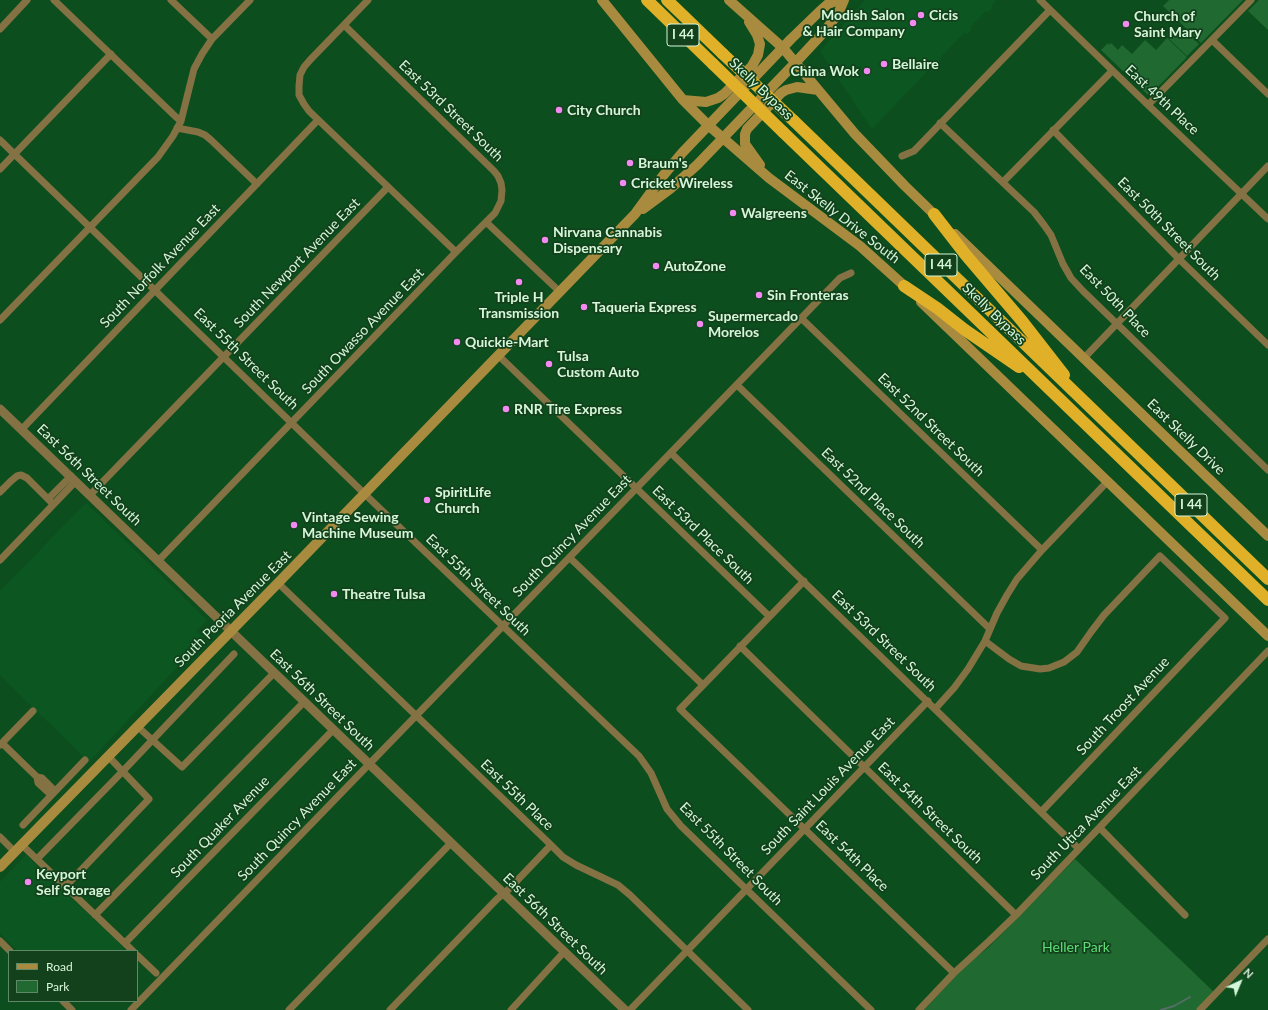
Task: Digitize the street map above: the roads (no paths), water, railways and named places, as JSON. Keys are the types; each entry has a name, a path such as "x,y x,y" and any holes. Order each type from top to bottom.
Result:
{"highway":[{"name":"Skelly Bypass","path":"669,1 1268,580"},
{"name":"Skelly Bypass","path":"648,2 1268,600"},
{"path":"934,214 965,254 1022,320 1089,408"},
{"path":"904,286 1046,386"}],"main road":[{"name":"East Skelly Drive South","path":"602,0 683,100 708,125 769,178 860,246 904,286 1108,482"},
{"path":"729,0 783,48 870,151 1084,358"},
{"name":"South Peoria Avenue East","path":"0,867 365,494 635,214 666,172 708,125 814,16 828,4 838,0"},
{"name":"South Peoria Avenue East","path":"635,214 670,189 722,138 823,33 838,14 844,0"},
{"path":"683,100 706,102 718,98 724,94 756,60 760,50 759,40 744,14"},
{"path":"769,178 745,144 745,134 747,129 786,90 797,88 818,90"},
{"name":"East Skelly Drive","path":"1084,358 1268,536"},
{"path":"1108,482 1268,636"}],"street":[{"path":"0,30 27,0"},
{"path":"54,0 176,118 179,125 205,135 257,184"},
{"path":"171,0 212,39"},
{"path":"0,320 158,157 179,125 194,69 202,54 212,39 250,0"},
{"path":"368,0 304,67 300,75 299,95 306,108 456,252"},
{"name":"East 49th Place","path":"1040,0 1112,71 1268,219"},
{"path":"1148,105 1251,0"},
{"path":"902,156 914,151 1050,10"},
{"name":"East 53rd Street South","path":"344,25 498,176 502,190 501,201 495,213 486,222"},
{"path":"1212,40 1268,94"},
{"path":"0,169 111,54"},
{"path":"1003,182 1112,71"},
{"name":"South Norfolk Avenue East","path":"22,429 318,120"},
{"name":"East 50th Place","path":"940,123 1034,212 1053,240 1063,264 1072,278 1117,324 1268,470"},
{"name":"East 50th Street South","path":"1053,130 1179,260 1268,345"},
{"name":"East 55th Street South","path":"0,140 638,756 651,773 657,784 662,799 673,817 871,1010"},
{"path":"1084,358 1268,166"},
{"name":"South Newport Avenue East","path":"90,495 388,188"},
{"path":"486,222 560,292"},
{"name":"South Owasso Avenue East","path":"158,561 486,222"},
{"name":"South Quincy Avenue East","path":"131,1010 840,278 852,273"},
{"name":"East 52nd Street South","path":"801,318 1042,550"},
{"name":"East 53rd Place South","path":"498,356 769,616"},
{"name":"East 52nd Place South","path":"737,385 990,629"},
{"name":"East 56th Street South","path":"0,409 625,1010"},
{"name":"East 53rd Street South","path":"671,453 1079,849"},
{"path":"0,492 17,476 21,475 27,478 51,501"},
{"path":"0,560 51,501 73,479"},
{"path":"935,708 954,688 968,669 1017,579 1042,550 1108,482"},
{"name":"South Troost Avenue","path":"984,642 1022,666 1040,669 1049,668 1064,662 1077,652 1104,616 1160,556 1225,618 1041,812"},
{"path":"570,558 703,685 804,581"},
{"name":"East 55th Place","path":"278,583 563,856 576,865 618,885 748,1010"},
{"name":"East 54th Street South","path":"740,646 1016,914"},
{"name":"South Utica Avenue East","path":"918,1010 954,973 990,941 1100,828 1268,651"},
{"path":"37,859 234,654"},
{"path":"137,726 182,767 274,673"},
{"name":"East 54th Place","path":"703,685 680,709 954,973"},
{"path":"95,916 304,702"},
{"name":"South Saint Louis Avenue East","path":"630,1010 928,702"},
{"path":"33,710 1,744 37,778 42,778 53,793 63,803"},
{"name":"South Quaker Avenue","path":"125,943 333,730"},
{"path":"65,887 149,799 108,756"},
{"path":"23,825 85,760"},
{"path":"1100,828 1185,915"},
{"path":"0,837 37,859 132,950"},
{"path":"289,1010 451,842"},
{"path":"390,1010 551,845"},
{"path":"1200,1010 1268,940"},
{"path":"0,941 9,950"},
{"path":"511,1010 564,952"},
{"path":"138,956 156,973"},
{"path":"64,1002 72,1010"}],"waterway":[{"path":"1161,1010 1174,1006 1190,997"}],"place":[{"name":"Cicis","path":"921,15"},
{"name":"Modish Salon & Hair Company","path":"913,23"},
{"name":"Church of Saint Mary","path":"1126,24"},
{"name":"Bellaire","path":"884,64"},
{"name":"China Wok","path":"867,71"},
{"name":"City Church","path":"559,110"},
{"name":"Braum's","path":"630,163"},
{"name":"Cricket Wireless","path":"623,183"},
{"name":"Walgreens","path":"733,213"},
{"name":"Nirvana Cannabis Dispensary","path":"545,240"},
{"name":"AutoZone","path":"656,266"},
{"name":"Triple H Transmission","path":"519,282"},
{"name":"Sin Fronteras","path":"759,295"},
{"name":"Taqueria Express","path":"584,307"},
{"name":"Supermercado Morelos","path":"700,324"},
{"name":"Quickie-Mart","path":"457,342"},
{"name":"Tulsa Custom Auto","path":"549,364"},
{"name":"RNR Tire Express","path":"506,409"},
{"name":"SpiritLife Church","path":"427,500"},
{"name":"Vintage Sewing Machine Museum","path":"294,525"},
{"name":"Theatre Tulsa","path":"334,594"},
{"name":"Keyport Self Storage","path":"28,882"}],"park label":[{"name":"Heller Park","path":"1076,947"}]}
